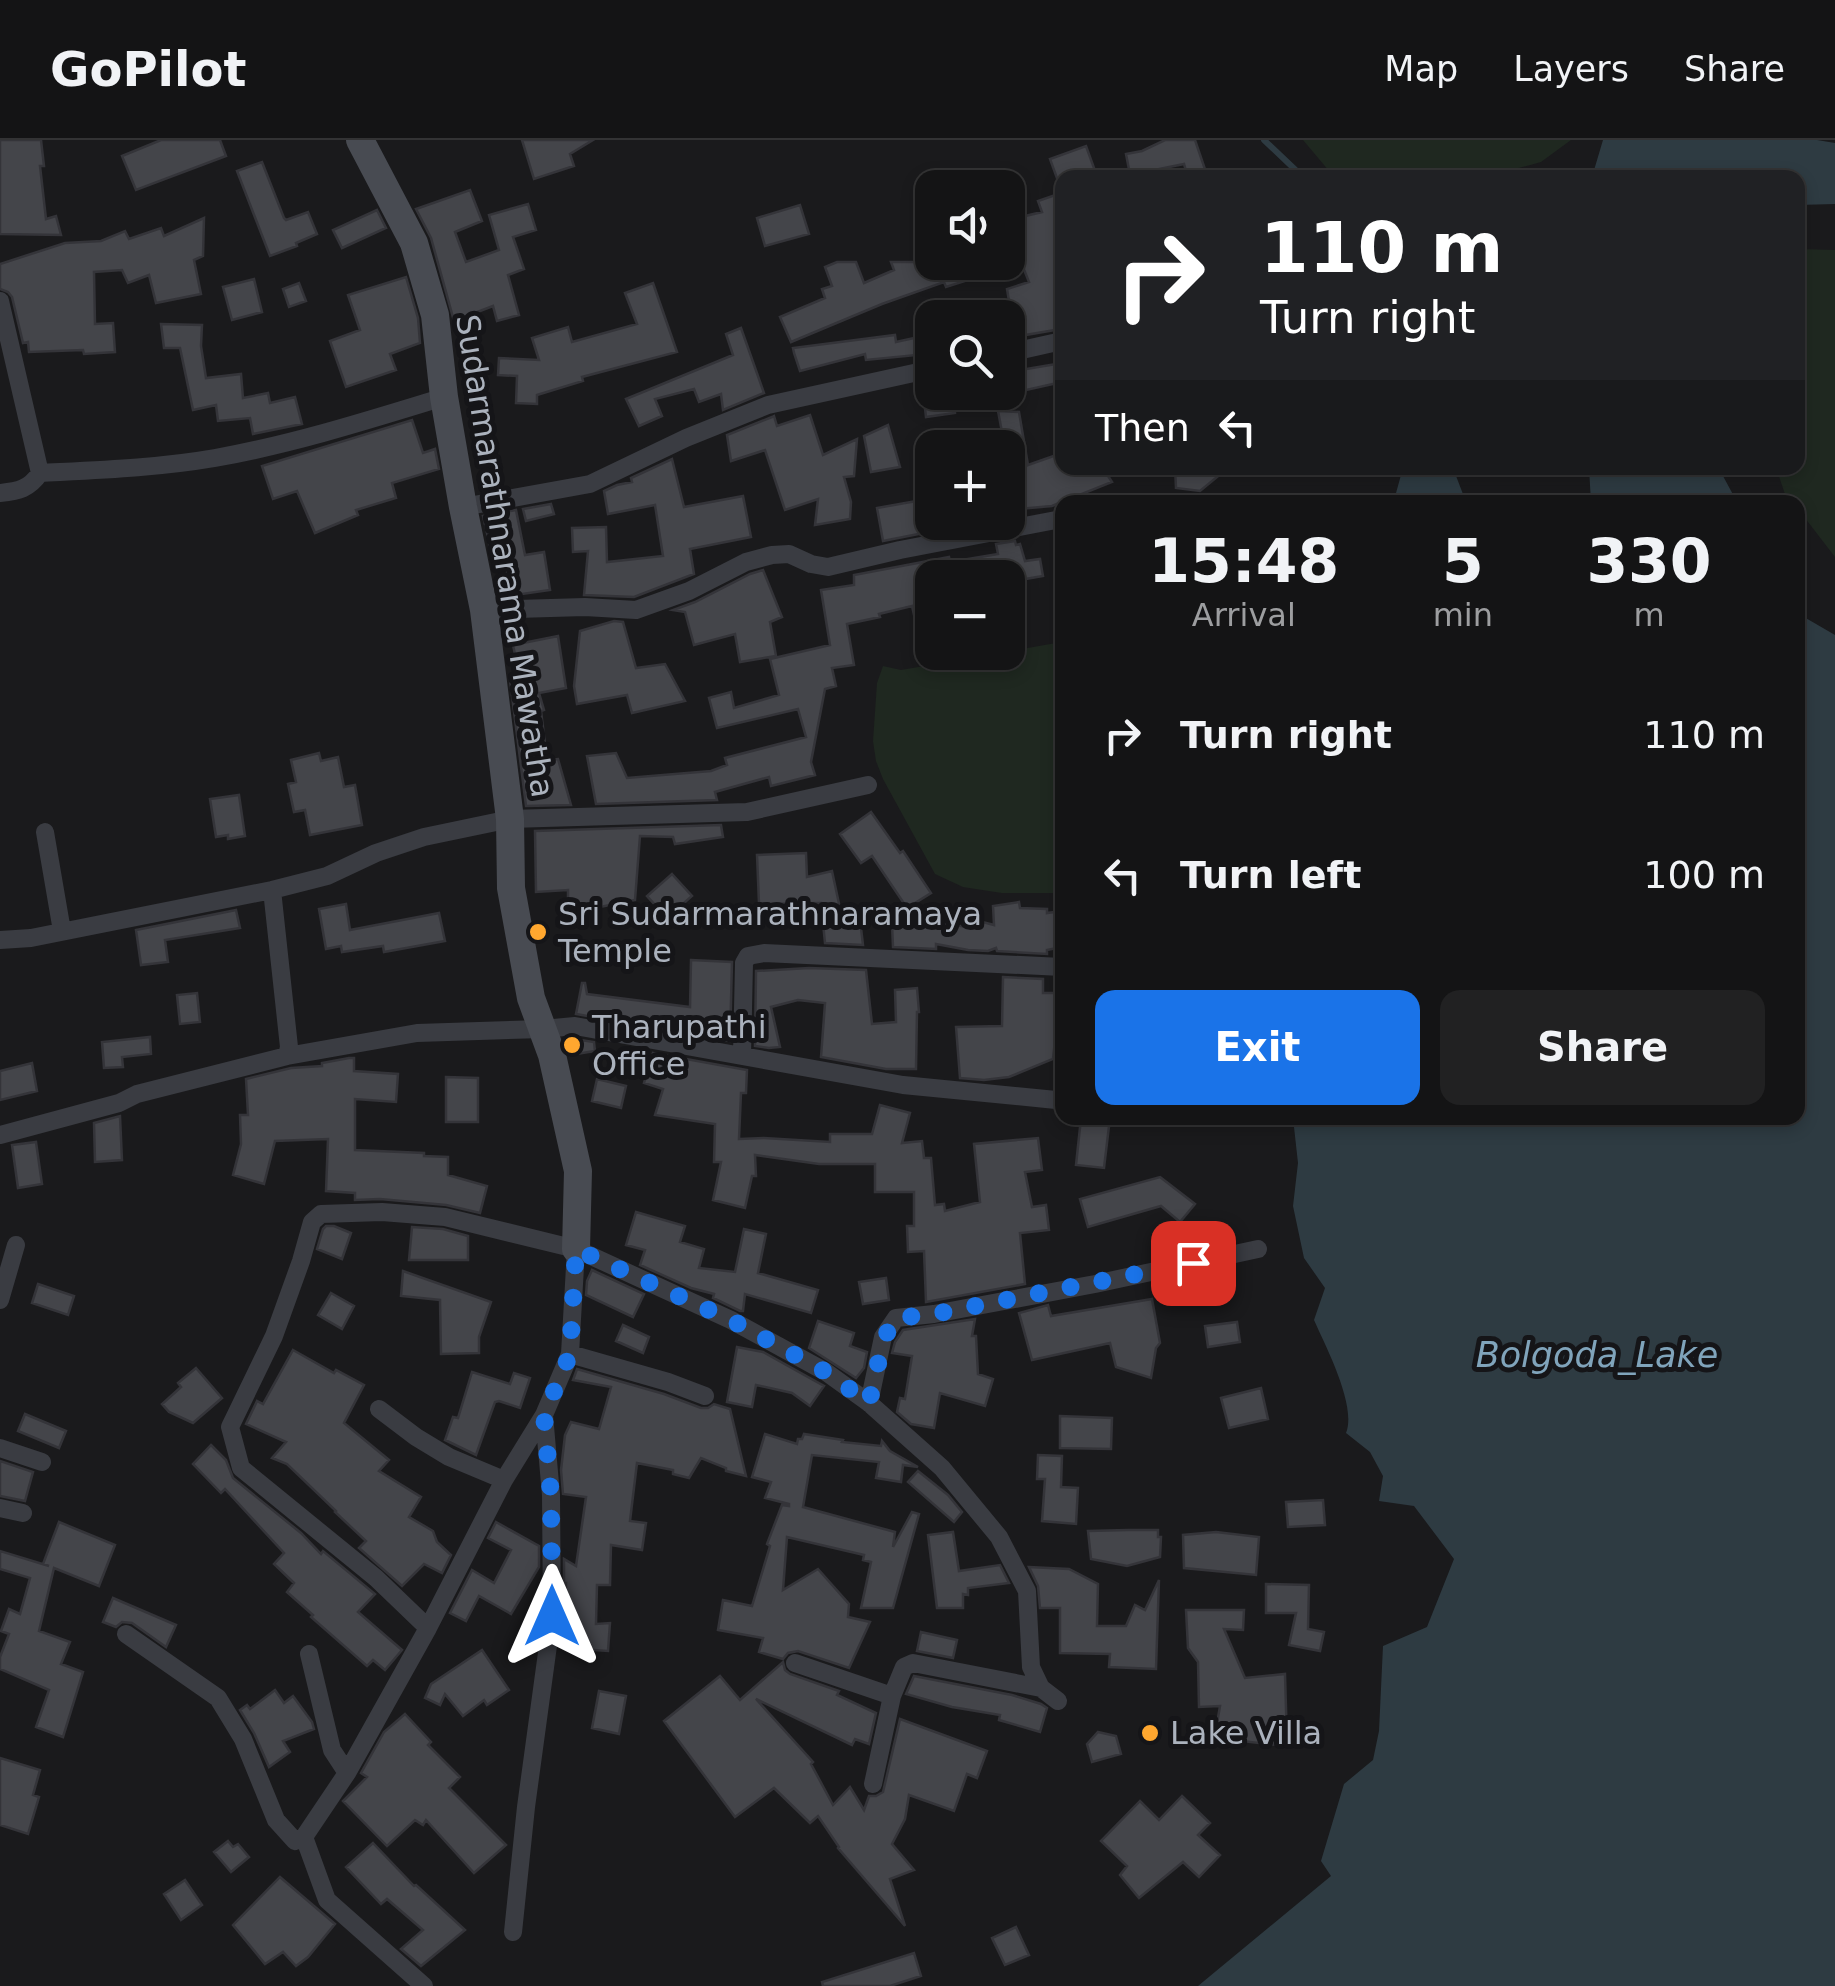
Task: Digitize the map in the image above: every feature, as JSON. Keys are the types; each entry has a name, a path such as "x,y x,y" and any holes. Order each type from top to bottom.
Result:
{"street":[{"name":"Sudarmarathnarama Mawatha","path":"360,140 414,243 435,315 444,397 484,610 510,819 511,888 531,998 552,1055 578,1171 576,1249"},
{"path":"0,301 40,473 31,485 0,493"},
{"path":"1025,349 1055,343"},
{"path":"463,507 590,484 686,438 768,405 915,373"},
{"path":"40,473 129,469 216,458 334,431 444,397"},
{"path":"484,610 636,610 689,592 746,562 772,555 789,554 811,564 828,566 1055,520"},
{"path":"0,940 31,938 272,890 328,876 376,853 424,837 510,819 747,812 868,785"},
{"path":"44,832 62,931"},
{"path":"272,890 288,1056"},
{"path":"742,1056 744,963 748,956 764,953 1055,966"},
{"path":"0,1135 119,1104 137,1094 288,1056 417,1034 575,1026 903,1084 1055,1100"},
{"path":"428,1628 376,1578 240,1468 230,1427 274,1336 312,1222 321,1214 382,1212 445,1217 576,1249 731,1320 826,1372 869,1403 942,1468 999,1537 1027,1590 1030,1667 1041,1688"},
{"path":"0,1300 16,1246"},
{"path":"126,1634 218,1698 243,1739 276,1820 296,1841 304,1838 347,1773 504,1480 544,1415 570,1354 576,1249"},
{"path":"869,1403 884,1338 896,1318 1095,1284 1258,1249"},
{"path":"570,1354 705,1396"},
{"path":"380,1409 449,1456 504,1480"},
{"path":"513,1932 552,1616 551,1496 544,1415"},
{"path":"0,1448 42,1462"},
{"path":"0,1508 23,1513"},
{"path":"309,1654 332,1750 347,1773"},
{"path":"873,1784 892,1696 904,1667 912,1663 1041,1688 1058,1700"},
{"path":"795,1664 892,1696"},
{"path":"304,1838 326,1900 424,1986"}],"shaded area":[{"path":"1303,140 1571,140 1541,162 1512,170 1328,170"},
{"path":"1805,249 1835,250 1835,557 1805,518 1805,495 1785,494 1778,475 1805,475"},
{"path":"1055,643 1055,893 1002,893 963,887 935,874 876,761 873,741 877,683 883,666 901,670 1025,670 1025,648"}],"water":[{"path":"1603,140 1817,140 1835,143 1835,204 1805,205 1805,170 1594,170"},
{"path":"1401,475 1456,475 1463,495 1392,495"},
{"path":"1589,475 1723,475 1733,495 1591,495"},
{"name":"Bolgoda_Lake","path":"1805,618 1835,635 1835,1986 1198,1986 1331,1876 1321,1861 1344,1784 1373,1760 1379,1731 1383,1646 1427,1627 1454,1559 1414,1506 1379,1501 1383,1476 1370,1452 1346,1433 1344,1392 1314,1320 1325,1288 1304,1258 1293,1206 1298,1163 1294,1125 1805,1125"}],"building":[{"path":"0,140 41,140 46,219 56,216 61,235 0,234"},
{"path":"161,140 220,140 226,156 136,190 122,156"},
{"path":"522,140 593,140 570,154 574,166 534,179"},
{"path":"1165,140 1195,140 1205,170 1186,170 1184,164 1129,170 1126,154"},
{"path":"1086,146 1094,168 1055,173 1050,159"},
{"path":"262,162 284,218 308,212 317,234 270,256 237,171"},
{"path":"470,190 482,221 455,232 466,262 499,250 489,215 528,204 536,230 513,237 524,269 508,275 519,315 497,321 493,306 454,321 431,238 416,209"},
{"path":"1055,195 1055,330 1025,335 1025,300 1009,300 1007,289 1029,282 1025,272 1025,216 1042,212 1038,201"},
{"path":"800,205 809,234 765,246 757,218"},
{"path":"377,210 386,228 342,248 333,230"},
{"path":"204,218 203,256 194,260 201,294 156,303 149,275 128,283 122,270 94,272 95,324 113,323 115,352 29,352 28,342 23,343 12,297 0,289 0,264 65,243 101,241 125,231 129,239 161,228 164,236"},
{"path":"837,262 856,262 864,283 894,270 891,262 915,262 915,280 965,281 946,287 944,282 791,342 780,317 825,298 822,289 832,286 825,267"},
{"path":"406,277 418,318 420,343 390,354 396,370 346,387 330,341 360,330 348,295"},
{"path":"254,279 262,312 232,320 223,287"},
{"path":"299,283 306,301 289,307 283,289"},
{"path":"653,283 677,352 582,377 583,381 537,395 537,404 516,403 517,376 498,375 499,358 539,360 532,338 568,327 572,342 637,324 625,293"},
{"path":"161,324 202,325 206,378 241,374 243,398 268,393 270,403 295,397 302,424 253,434 250,418 218,421 216,405 193,410 180,348 164,348"},
{"path":"741,328 764,393 723,410 721,394 699,402 694,389 655,399 662,416 639,426 626,399 733,355 726,334"},
{"path":"895,335 896,342 915,338 915,355 866,360 865,354 800,371 793,348"},
{"path":"1055,364 1055,384 1025,390 1025,369"},
{"path":"925,410 955,410 955,413 926,417"},
{"path":"998,411 1019,412 1022,430 1002,430"},
{"path":"810,415 823,455 857,439 854,476 844,477 851,502 850,519 815,525 818,499 785,510 765,450 731,461 727,435 774,416 777,426"},
{"path":"412,420 423,453 435,449 439,469 392,483 396,498 356,510 358,515 315,533 297,491 273,499 262,466"},
{"path":"888,425 900,467 871,472 864,436"},
{"path":"1025,447 1028,465 1055,455 1055,475 1108,475 1112,482 1080,495 1055,495 1052,506 1025,508"},
{"path":"672,459 684,507 743,496 751,537 690,549 694,574 634,597 584,595 588,551 573,552 572,528 606,527 607,562 663,556 655,505 608,514 604,491 632,482 631,478"},
{"path":"1175,475 1219,475 1200,491 1176,488"},
{"path":"915,501 915,535 883,541 877,508"},
{"path":"551,504 554,514 526,521 523,509"},
{"path":"516,510 525,555 544,552 550,590 508,596 501,548 491,550 483,516"},
{"path":"1015,541 1020,544 1025,560 962,560 998,554 996,544"},
{"path":"1040,559 1043,576 1025,579 1025,561"},
{"path":"915,563 915,619 912,606 847,624 854,665 832,668 836,686 825,689 811,762 815,775 771,786 769,777 715,792 717,800 596,804 587,756 616,753 627,778 711,771 727,765 725,758 806,737 798,709 717,728 709,698 731,692 734,708 779,695 770,659 830,645 821,590 854,585 854,575"},
{"path":"763,570 782,617 770,622 776,656 740,662 735,634 694,645 685,612 673,610"},
{"path":"623,622 636,668 665,664 685,701 632,713 627,695 577,704 574,686 580,631"},
{"path":"558,636 566,688 539,693 547,760 558,759 571,805 526,806 510,680 520,678 513,645"},
{"path":"319,753 321,761 338,757 344,787 355,785 362,825 310,835 305,810 294,812 288,784 296,782 291,760"},
{"path":"239,795 245,836 216,837 210,799"},
{"path":"871,812 931,893 907,908 872,856 861,863 840,834"},
{"path":"721,825 723,837 675,844 673,837 640,836 635,900 568,911 568,890 536,892 535,831"},
{"path":"806,853 807,877 832,871 841,913 859,911 863,945 825,943 821,903 759,904 757,855"},
{"path":"672,874 692,896 667,918 647,896"},
{"path":"1019,902 1020,908 1055,912 1055,948 1047,950 1047,954 996,948 968,950 936,944 936,949 893,947 892,924 928,922 978,928 979,921 994,925 993,906"},
{"path":"346,904 350,930 439,913 445,941 384,952 383,946 342,952 341,946 326,949 319,909"},
{"path":"236,910 240,928 165,940 168,962 141,965 136,930"},
{"path":"691,960 732,962 730,1041 576,1014 582,983 587,994 690,1007"},
{"path":"866,970 872,1024 896,1022 895,990 917,988 916,1069 886,1069 821,1057 825,1003 798,1000 771,1007 780,1047 755,1046 756,971"},
{"path":"1003,977 1043,979 1043,993 1055,993 1053,1059 1009,1077 960,1078 956,1027 1002,1026"},
{"path":"197,993 200,1022 180,1024 177,995"},
{"path":"150,1037 151,1054 122,1057 123,1067 104,1068 102,1042"},
{"path":"565,1040 594,1042 595,1051 570,1055"},
{"path":"653,1053 747,1070 746,1093 741,1093 739,1139 830,1142 830,1134 872,1134 880,1105 910,1113 902,1143 922,1141 924,1158 931,1158 935,1205 944,1204 945,1211 980,1202 974,1144 1038,1138 1042,1170 1025,1172 1032,1207 1046,1205 1049,1230 1020,1233 1025,1284 926,1302 924,1251 908,1252 907,1226 914,1226 914,1192 875,1192 875,1164 819,1164 755,1155 756,1176 752,1176 745,1208 713,1200 721,1162 714,1162 715,1124 655,1115 663,1089 644,1083"},
{"path":"354,1058 354,1071 398,1074 396,1102 355,1099 355,1150 448,1157 448,1175 487,1186 480,1213 446,1205 355,1200 355,1193 326,1191 328,1139 275,1141 264,1184 233,1175 241,1144 240,1115 248,1115 246,1079"},
{"path":"32,1063 37,1091 0,1100 0,1071"},
{"path":"446,1077 478,1078 478,1122 446,1122"},
{"path":"597,1079 626,1086 621,1108 592,1101"},
{"path":"120,1116 122,1160 95,1162 94,1123"},
{"path":"1080,1125 1109,1125 1104,1168 1076,1165"},
{"path":"36,1142 42,1184 18,1188 12,1145"},
{"path":"1160,1177 1195,1204 1180,1222 1161,1206 1088,1227 1080,1199"},
{"path":"636,1212 685,1226 680,1242 704,1249 699,1268 735,1272 744,1229 766,1234 758,1273 818,1290 811,1313 745,1294 740,1311 713,1298 714,1294 640,1265 645,1250 626,1245"},
{"path":"326,1226 351,1233 342,1259 317,1249"},
{"path":"412,1227 468,1236 468,1260 409,1260"},
{"path":"592,1270 644,1294 633,1317 586,1295"},
{"path":"403,1271 491,1302 479,1337 479,1353 441,1354 440,1300 401,1296"},
{"path":"886,1278 889,1300 863,1304 859,1282"},
{"path":"38,1284 74,1296 68,1315 32,1303"},
{"path":"331,1293 354,1306 342,1329 318,1315"},
{"path":"1152,1299 1160,1343 1151,1378 1116,1367 1110,1343 1032,1360 1019,1313 1048,1305 1051,1316"},
{"path":"975,1319 972,1336 976,1336 978,1374 993,1379 985,1406 940,1393 934,1428 911,1424 897,1412 900,1398 905,1399 912,1356 892,1353 895,1342 903,1330"},
{"path":"818,1321 854,1333 850,1346 867,1352 864,1368 856,1378 809,1348"},
{"path":"1237,1322 1240,1342 1208,1347 1205,1326"},
{"path":"623,1325 649,1337 643,1353 616,1341"},
{"path":"737,1347 763,1352 824,1386 810,1406 792,1393 756,1385 752,1407 727,1402"},
{"path":"293,1350 364,1385 344,1423 389,1460 379,1471 421,1497 409,1517 433,1531 437,1542 451,1555 442,1573 424,1564 402,1586 359,1548 366,1541 336,1511 287,1464 272,1458 286,1442 246,1424 257,1401 263,1404"},
{"path":"196,1368 222,1398 193,1423 169,1412 162,1404"},
{"path":"577,1369 701,1408 714,1404 730,1409 746,1476 701,1458 689,1478 673,1474 673,1470 637,1463 630,1521 646,1523 642,1550 611,1545 610,1585 597,1585 596,1624 610,1623 608,1651 563,1648 564,1559 576,1566 586,1497 563,1494 565,1435 571,1422 599,1429 611,1387 573,1380"},
{"path":"472,1372 510,1384 514,1373 530,1378 520,1408 495,1402 476,1455 445,1440 453,1417 458,1418"},
{"path":"1261,1388 1268,1419 1229,1428 1221,1398"},
{"path":"25,1414 66,1431 59,1448 18,1431"},
{"path":"1060,1416 1112,1418 1111,1449 1060,1448"},
{"path":"765,1434 797,1444 804,1434 881,1446 882,1441 890,1451 918,1467 903,1465 901,1482 876,1478 879,1462 812,1455 803,1507 895,1532 893,1547 912,1512 919,1514 893,1608 861,1608 871,1562 863,1560 864,1555 787,1537 783,1590 818,1569 849,1604 848,1617 870,1622 849,1668 798,1651 783,1659 759,1652 763,1638 718,1630 723,1600 752,1606 770,1546 767,1544 782,1505 789,1506 765,1498 771,1482 752,1477"},
{"path":"211,1445 226,1460 233,1478 321,1554 323,1551 375,1594 358,1612 402,1650 385,1670 373,1660 367,1666 287,1592 294,1583 274,1564 284,1553 225,1489 221,1493 193,1464"},
{"path":"1038,1455 1062,1456 1061,1487 1078,1488 1076,1524 1042,1521 1045,1479 1037,1479"},
{"path":"0,1461 33,1472 25,1501 0,1496"},
{"path":"918,1471 962,1512 954,1522 908,1482"},
{"path":"1323,1500 1325,1525 1288,1527 1286,1502"},
{"path":"59,1522 115,1545 99,1586 54,1568 39,1631 70,1642 61,1664 83,1672 63,1737 36,1727 49,1690 0,1669 9,1634 1,1631 9,1609 20,1614 30,1578 0,1569 0,1551 49,1566 43,1564"},
{"path":"496,1522 539,1546 539,1567 511,1614 479,1596 466,1621 450,1613 472,1570 494,1583 511,1550 488,1538"},
{"path":"1158,1530 1160,1557 1127,1566 1091,1559 1088,1531"},
{"path":"953,1532 959,1571 1000,1565 1009,1583 968,1588 968,1595 963,1594 963,1608 937,1608 928,1535"},
{"path":"1216,1532 1259,1537 1256,1575 1184,1568 1183,1535"},
{"path":"1029,1567 1069,1569 1098,1584 1097,1626 1126,1626 1135,1605 1145,1610 1159,1580 1156,1669 1109,1667 1110,1654 1060,1653 1060,1608 1040,1608 1038,1586"},
{"path":"1266,1584 1309,1585 1308,1629 1324,1632 1320,1651 1289,1645 1296,1613 1266,1613"},
{"path":"113,1598 176,1625 166,1647 132,1623 122,1622 116,1627 103,1622"},
{"path":"1186,1610 1244,1610 1243,1630 1224,1629 1245,1678 1285,1674 1287,1742 1278,1740 1277,1745 1241,1741 1241,1734 1216,1729 1220,1706 1199,1707 1198,1662 1188,1648"},
{"path":"921,1632 957,1640 953,1658 917,1651"},
{"path":"482,1650 509,1690 487,1705 484,1700 463,1716 445,1694 440,1705 425,1698 431,1684"},
{"path":"783,1662 790,1674 839,1691 837,1695 876,1713 869,1744 855,1739 852,1745 756,1699 813,1762 833,1805 850,1787 864,1810 869,1796 883,1792 900,1719 987,1751 977,1778 967,1774 954,1811 909,1795 905,1819 892,1844 914,1870 890,1879 905,1926 838,1848 818,1816 810,1823 774,1788 735,1817 664,1721 720,1676 740,1700"},
{"path":"914,1676 1041,1704 1047,1708 1040,1732 999,1720 1000,1715 906,1694"},
{"path":"275,1690 284,1703 293,1696 314,1729 283,1741 290,1752 269,1767 240,1710 247,1705 250,1709"},
{"path":"599,1691 626,1696 619,1734 592,1728"},
{"path":"405,1714 431,1742 428,1745 460,1777 449,1788 506,1845 474,1873 426,1820 423,1825 415,1820 387,1846 343,1801 367,1777 361,1773 384,1732"},
{"path":"1098,1732 1116,1736 1121,1754 1092,1762 1087,1744"},
{"path":"0,1758 40,1770 33,1795 39,1797 28,1834 0,1825"},
{"path":"1182,1796 1210,1823 1198,1835 1220,1855 1199,1877 1183,1862 1139,1898 1120,1875 1127,1866 1101,1841 1140,1801 1159,1820"},
{"path":"228,1841 233,1847 238,1844 249,1857 231,1872 214,1852"},
{"path":"373,1843 414,1886 465,1930 421,1966 401,1949 423,1930 387,1899 381,1904 346,1867"},
{"path":"280,1877 335,1924 296,1966 283,1952 265,1964 233,1925"},
{"path":"185,1880 202,1905 181,1920 164,1894"},
{"path":"1016,1927 1029,1955 1005,1965 992,1938"},
{"path":"914,1953 921,1976 890,1986 823,1986 822,1982"}],"waterway":[{"path":"1264,140 1296,170"}],"place":[{"name":"Sri Sudarmarathnaramaya Temple","path":"538,932"},
{"name":"Tharupathi Office","path":"572,1045"},
{"name":"Lake Villa","path":"1150,1733"}],"route":[{"path":"552,1616 551,1496 544,1415 570,1354 576,1249 731,1320 826,1372 869,1403 884,1338 896,1318 1193,1263"}]}
